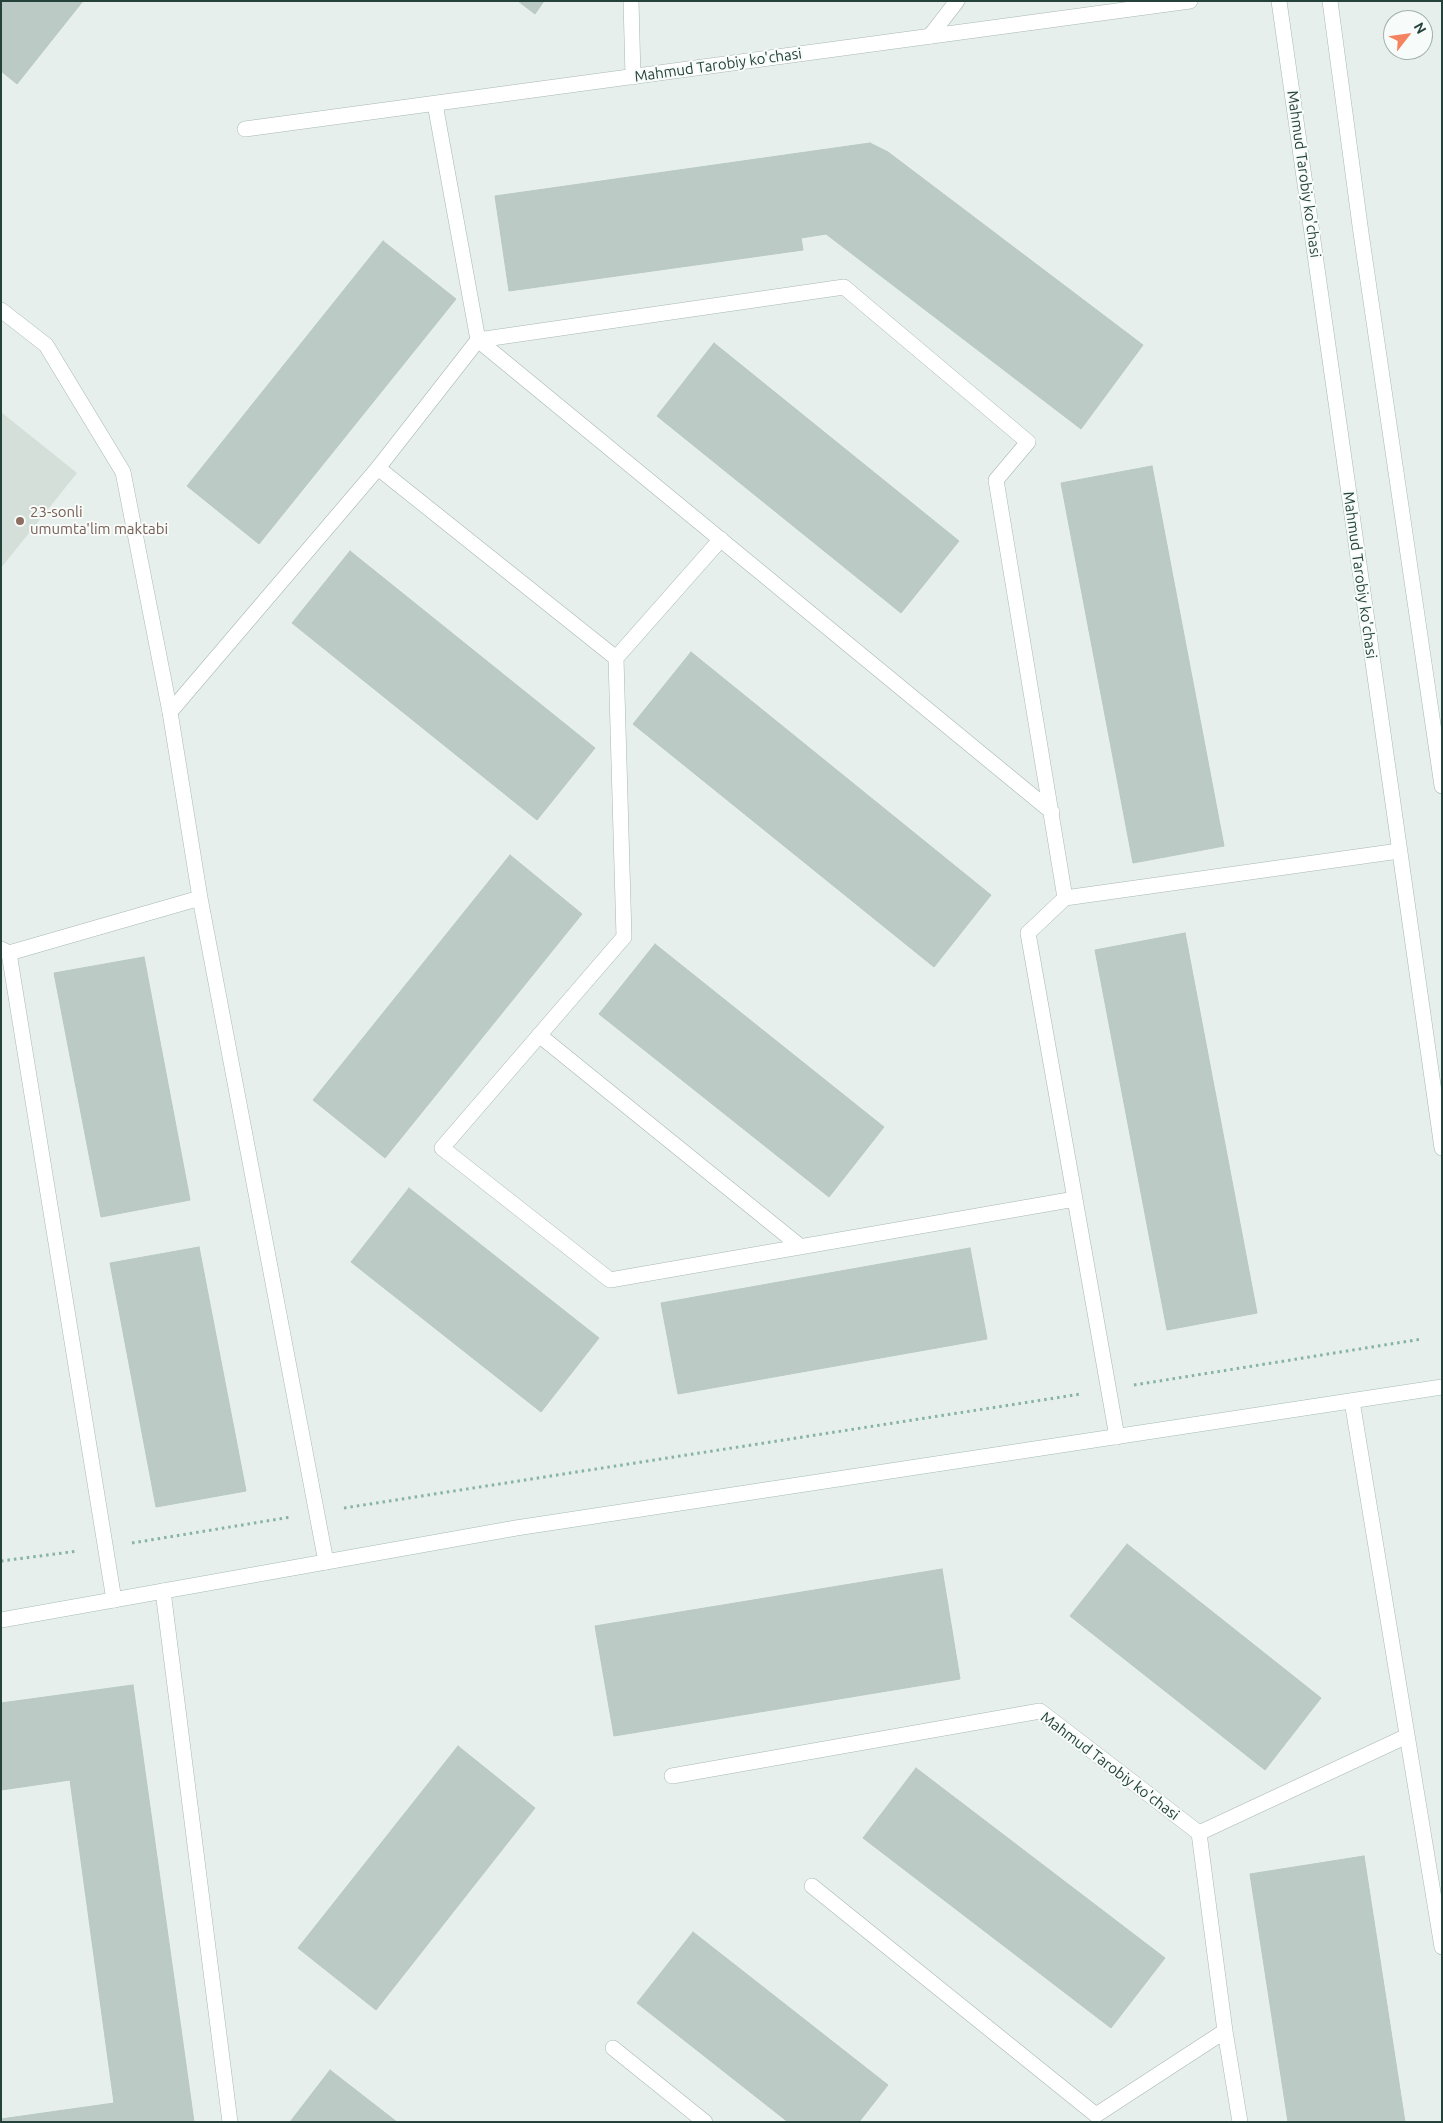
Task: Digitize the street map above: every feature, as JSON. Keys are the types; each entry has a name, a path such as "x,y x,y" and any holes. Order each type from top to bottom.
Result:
{"street":[{"path":"631,1 633,77"},
{"path":"930,36 957,1"},
{"name":"Mahmud Tarobiy ko'chasi","path":"245,129 1190,1"},
{"name":"Mahmud Tarobiy ko'chasi","path":"1279,1 1442,1148"},
{"path":"1330,1 1361,233 1442,786"},
{"path":"435,104 478,340 1052,812"},
{"path":"170,712 378,468 478,340 844,287 1028,442 996,480 1065,898"},
{"path":"1,310 46,345 123,472 170,712 200,898 326,1562"},
{"path":"378,468 616,658"},
{"path":"721,540 616,658 624,937 442,1148 610,1280 1075,1199"},
{"path":"1118,1437 1028,933 1065,898 1399,850"},
{"path":"114,1600 5,951 200,898"},
{"path":"539,1035 801,1247"},
{"path":"1,1620 516,1528 1442,1387"},
{"path":"1352,1401 1442,1947"},
{"path":"163,1591 230,2122"},
{"name":"Mahmud Tarobiy ko'chasi","path":"672,1776 1040,1711 1199,1833"},
{"path":"1240,2122 1225,2032 1199,1833 1407,1736"},
{"path":"812,1886 1096,2115 1225,2032"},
{"path":"613,2048 705,2122"}],"path":[{"path":"1,1561 106,1547 1422,1339"}],"shaded area":[{"name":"23-sonli umumta'lim maktabi","path":"1,412 77,473 1,568"}],"building":[{"path":"1,1 83,1 17,84 1,71"},
{"path":"518,1 544,1 535,14"},
{"path":"870,143 888,152 1143,345 1081,429 826,234 801,238 803,250 509,291 495,196"},
{"path":"383,241 456,299 259,544 187,486"},
{"path":"714,343 959,541 901,613 657,416"},
{"path":"1152,466 1224,846 1133,863 1061,483"},
{"path":"350,551 595,748 537,820 292,623"},
{"path":"691,652 991,895 934,967 633,724"},
{"path":"510,855 582,914 385,1158 313,1100"},
{"path":"1185,933 1257,1313 1167,1330 1095,950"},
{"path":"655,944 884,1127 829,1197 599,1014"},
{"path":"144,957 190,1200 101,1217 54,973"},
{"path":"409,1188 599,1338 541,1412 351,1262"},
{"path":"199,1247 246,1491 156,1507 110,1263"},
{"path":"970,1248 987,1339 678,1394 661,1303"},
{"path":"1127,1544 1321,1698 1265,1770 1070,1616"},
{"path":"942,1569 960,1679 614,1736 595,1626"},
{"path":"133,1685 194,2122 1,2122 1,2119 114,2103 70,1780 1,1790 1,1703"},
{"path":"458,1746 535,1808 376,2010 298,1948"},
{"path":"916,1768 1165,1958 1111,2028 863,1838"},
{"path":"1364,1856 1405,2122 1288,2122 1250,1874"},
{"path":"693,1932 888,2085 859,2122 788,2122 637,2003"},
{"path":"330,2070 397,2122 290,2122"}],"place":[{"name":"23-sonli umumta'lim maktabi","path":"20,521"}]}
